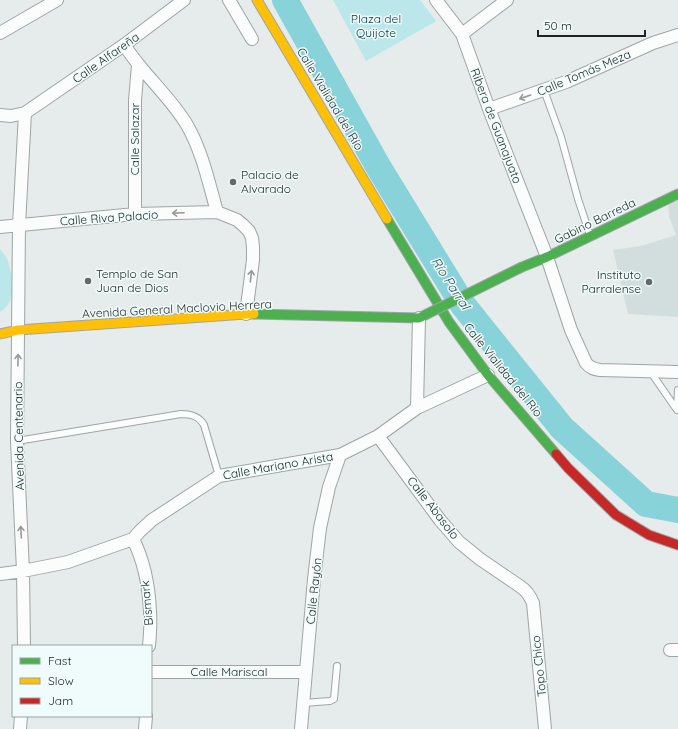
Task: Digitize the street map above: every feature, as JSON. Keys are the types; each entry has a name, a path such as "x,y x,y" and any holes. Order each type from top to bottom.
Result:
{"street":[{"path":"0,33 57,0"},
{"name":"Calle Alfareña","path":"0,116 11,116 26,113 124,45 184,0"},
{"path":"229,0 252,39"},
{"name":"Calle Vialidad del Río","path":"257,0 449,322 488,375 568,468 616,515 649,535 678,545"},
{"name":"Ribera de Guanajuato","path":"436,0 462,34 489,109 547,257 571,330 586,363 589,367 600,370 650,371"},
{"path":"462,34 507,0"},
{"name":"Calle Tomás Meza","path":"489,109 566,82 653,43 678,36"},
{"path":"124,45 138,64 175,107 187,125 204,165 217,212 237,220 249,231 252,238 253,260 246,314"},
{"name":"Calle Salazar","path":"135,214 135,100 138,64"},
{"path":"19,225 26,113"},
{"name":"Gabino Barreda","path":"423,316 522,267 547,257 678,194"},
{"name":"Calle Riva Palacio","path":"0,227 135,214 217,212"},
{"name":"Avenida Centenario","path":"19,225 17,441 23,571 24,645"},
{"name":"Avenida General Maclovio Herrera","path":"0,334 18,330 246,314 423,316"},
{"path":"417,408 423,316"},
{"path":"650,371 678,372"},
{"name":"Calle Mariano Arista","path":"0,574 68,562 133,539 152,520 219,476 340,455 378,436 417,408 488,375"},
{"name":"Calle Abasolo","path":"378,436 440,520 459,542 480,559 526,591 533,603"},
{"name":"Calle Rayón","path":"301,729 320,528 329,487 340,455"},
{"name":"Bismark","path":"133,539 137,546 149,591 149,645"},
{"name":"Topo Chico","path":"533,603 545,729"},
{"name":"Calle Mariscal","path":"152,672 306,672"},
{"path":"20,729 21,717"},
{"path":"145,729 146,717"}],"lane":[{"path":"544,90 590,236"},
{"path":"650,371 677,412"},
{"path":"677,412 678,390"},
{"path":"17,441 188,414 201,420 204,425 219,476"},
{"path":"303,703 330,701 334,699 337,666"}],"shaded area":[{"name":"Instituto Parralense","path":"678,197 678,317 628,314 613,250 641,246 676,235 669,216 668,202"}],"green space":[{"name":"Plaza del Quijote","path":"333,0 420,0 436,21 366,61"},
{"path":"0,249 6,257 11,272 12,294 11,300 5,309 0,312"}],"waterway":[{"name":"Río Parral","path":"285,0 379,168 463,305 562,428 646,504 678,510"}],"traffic: fast":[{"path":"522,267 547,257 678,194"},
{"path":"387,219 449,322 488,375 556,454"},
{"path":"427,314 522,267"},
{"path":"254,314 419,318 427,314"}],"traffic: slow":[{"path":"257,0 387,219"},
{"path":"0,334 18,330 254,314"}],"traffic: jam":[{"path":"556,454 568,468 616,515 649,535 678,545"}],"place":[{"name":"Palacio de Alvarado","path":"233,182"},
{"name":"Templo de San Juan de Dios","path":"88,281"},
{"name":"Instituto Parralense","path":"649,282"}]}
